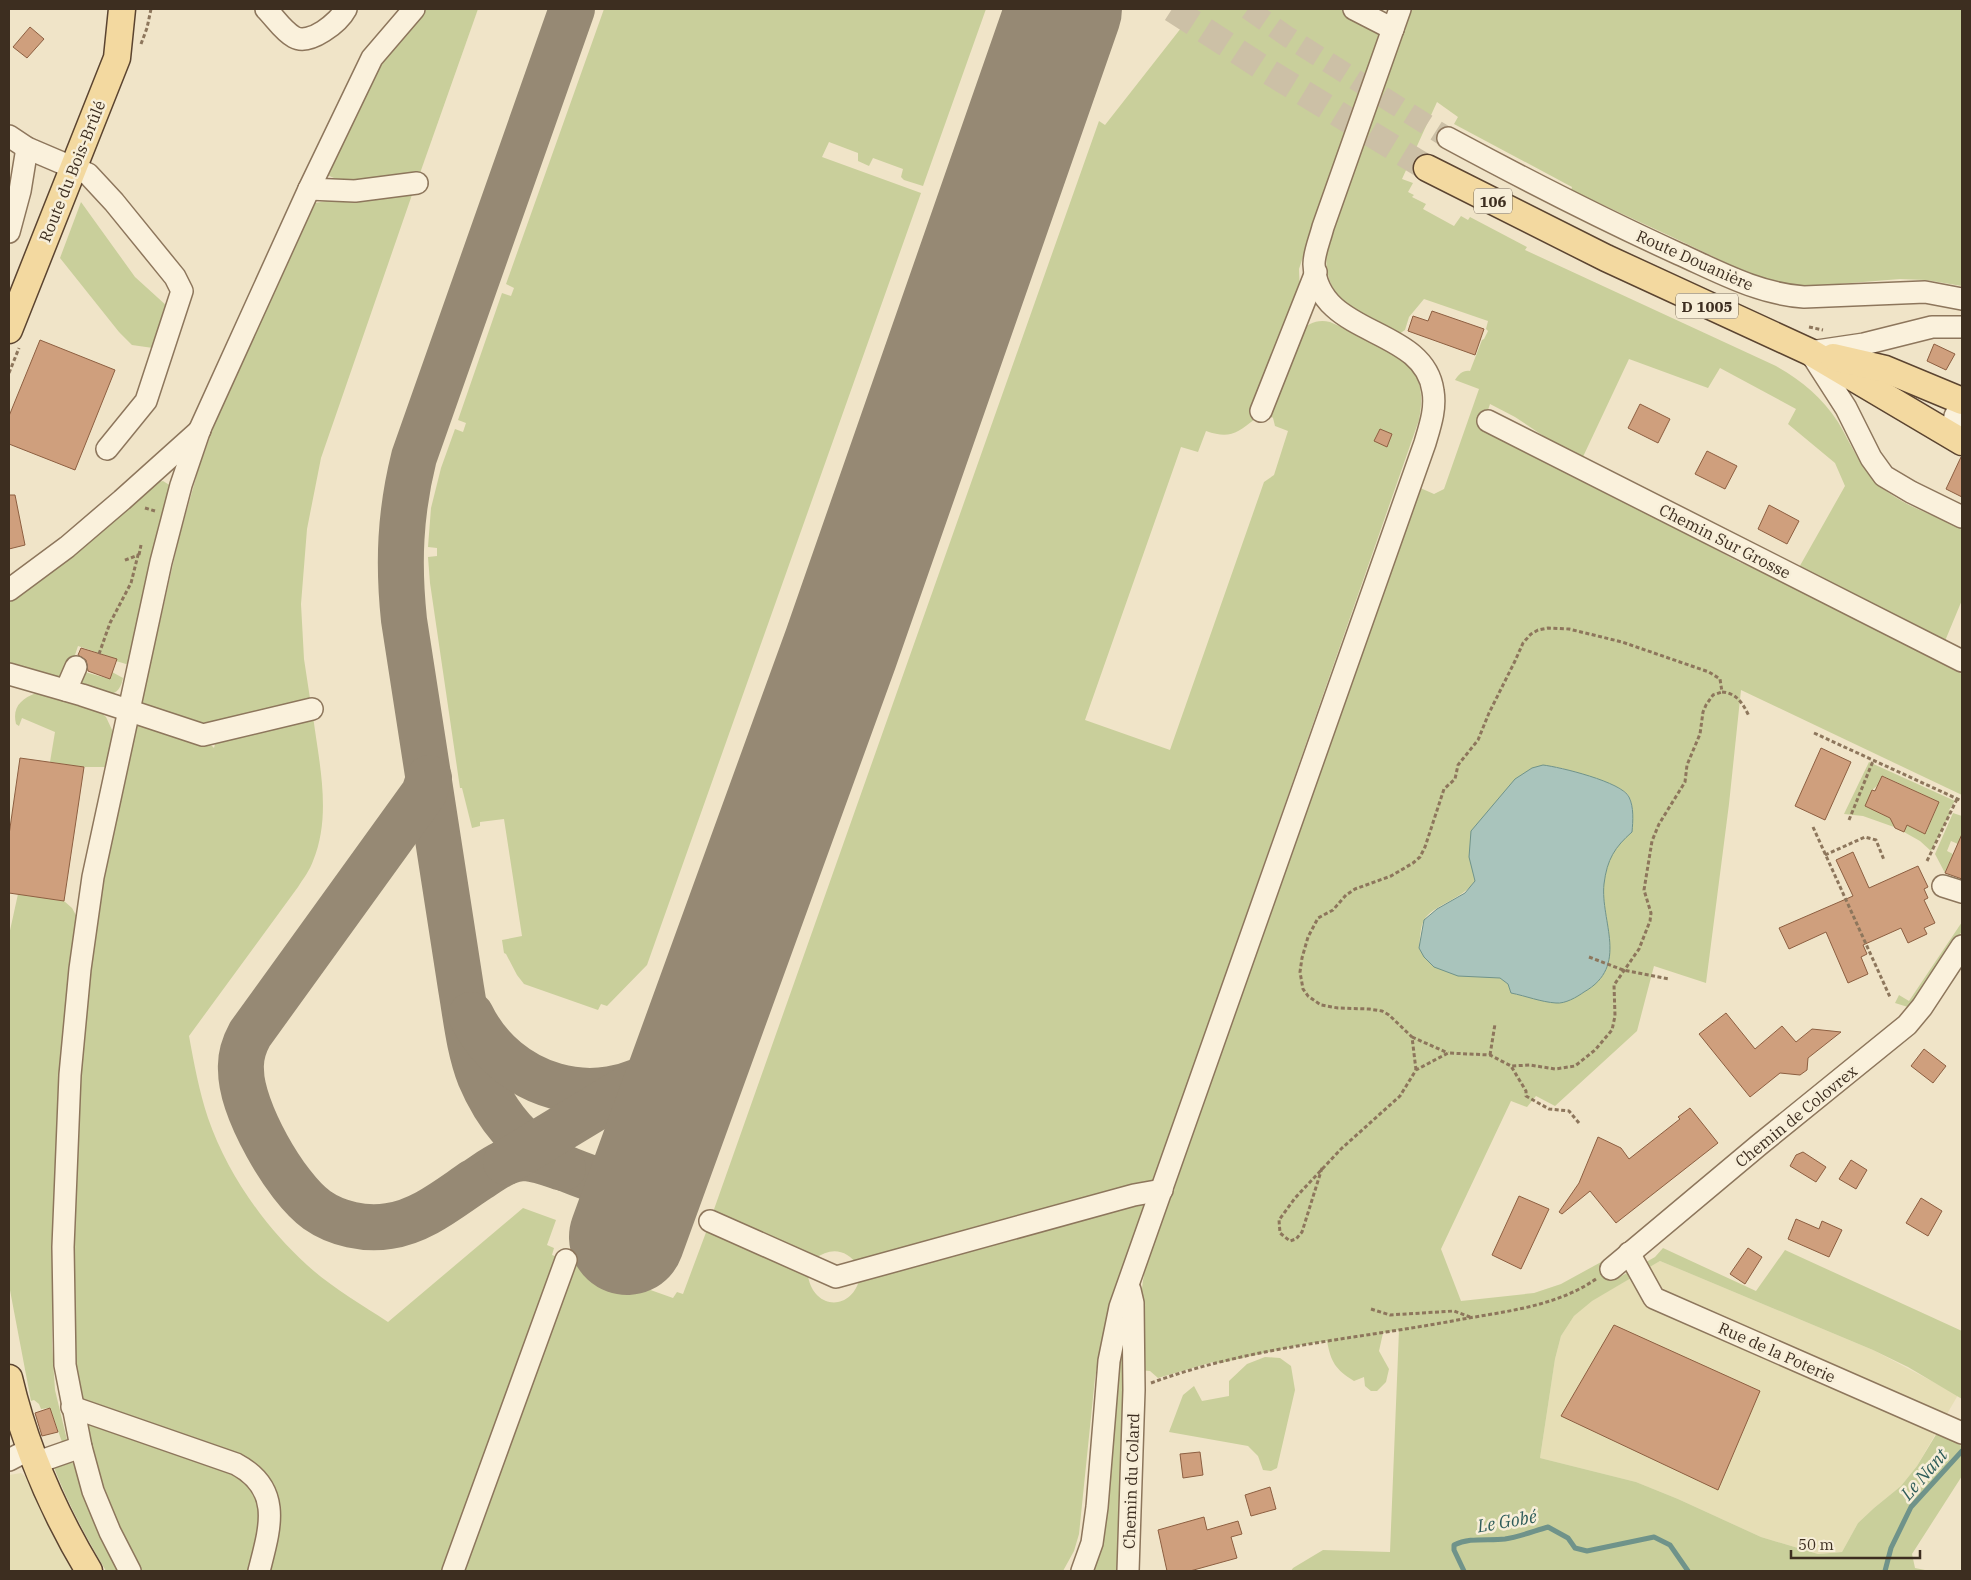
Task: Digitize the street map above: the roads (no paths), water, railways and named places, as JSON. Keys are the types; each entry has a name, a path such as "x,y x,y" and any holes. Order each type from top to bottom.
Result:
{"main road":[{"name":"Route du Bois-Brûlé","path":"9,330 117,58 122,9"},
{"path":"117,58 137,9"},
{"name":"106","path":"1427,168 1558,235"},
{"name":"D 1005","path":"1558,235 1674,291 1810,352 1959,440"},
{"name":"D 1005","path":"1810,352 1885,369 1962,401"},
{"path":"9,1378 21,1426 25,1457 89,1571"}],"street":[{"path":"266,9 296,39 307,39 322,33 346,9"},
{"path":"130,1571 110,1532 93,1490 81,1448 65,1365 63,1247 70,1075 80,969 94,877 128,710 172,517 200,429 309,189 372,58 414,9"},
{"path":"1354,9 1393,29"},
{"path":"1082,1571 1092,1543 1097,1508 1109,1361 1120,1307 1425,443 1433,414 1431,381 1415,357 1399,345 1334,308 1319,287 1316,272 1315,257 1323,228 1400,9"},
{"path":"9,136 27,148 88,174 114,202 175,277 182,291 146,401 107,449"},
{"name":"Route Douanière","path":"1448,138 1552,194 1632,233 1758,288 1787,296 1804,297 1925,292 1962,299"},
{"path":"9,232 20,191 27,148"},
{"path":"309,189 355,191 417,182"},
{"path":"1261,411 1316,272"},
{"path":"1962,327 1932,327 1864,344 1810,352 1846,408 1870,458 1884,476 1911,492 1962,517"},
{"path":"1959,440 1953,421 1957,410 1962,407"},
{"name":"Chemin Sur Grosse","path":"1488,420 1962,660"},
{"path":"9,590 74,541 200,429"},
{"path":"66,690 76,667"},
{"path":"9,674 66,690 203,735 312,709"},
{"name":"Chemin de Colovrex","path":"1611,1269 1907,1025 1922,1007 1962,946"},
{"path":"710,1220 836,1277 1134,1195 1162,1190"},
{"name":"Rue de la Poterie","path":"1629,1253 1654,1298 1954,1429"},
{"path":"453,1571 566,1260"},
{"name":"Chemin du Colard","path":"1128,1284 1133,1303 1134,1390 1128,1571"},
{"path":"72,1407 236,1464 256,1478 267,1495 270,1514 259,1571"},
{"path":"25,1457 81,1448"}],"water":[{"path":"1543,765 1576,772 1615,786 1624,791 1629,797 1633,814 1632,832 1613,854 1605,875 1604,898 1610,942 1606,969 1598,981 1584,992 1571,1000 1560,1003 1511,993 1508,984 1500,978 1458,976 1434,967 1424,957 1419,948 1424,920 1437,909 1465,893 1475,881 1469,857 1471,831 1515,779 1532,768"}],"waterway":[{"name":"Le Nant","path":"1885,1571 1891,1548 1911,1507 1962,1451"},
{"name":"Le Gobé","path":"1464,1571 1454,1550 1454,1545 1473,1540 1510,1538 1548,1527 1568,1538 1575,1548 1587,1551 1654,1537 1670,1545 1688,1571"}],"tunnel":[{"path":"1172,9 1266,70 1427,168"},
{"path":"1248,9 1288,37 1448,138"}]}
